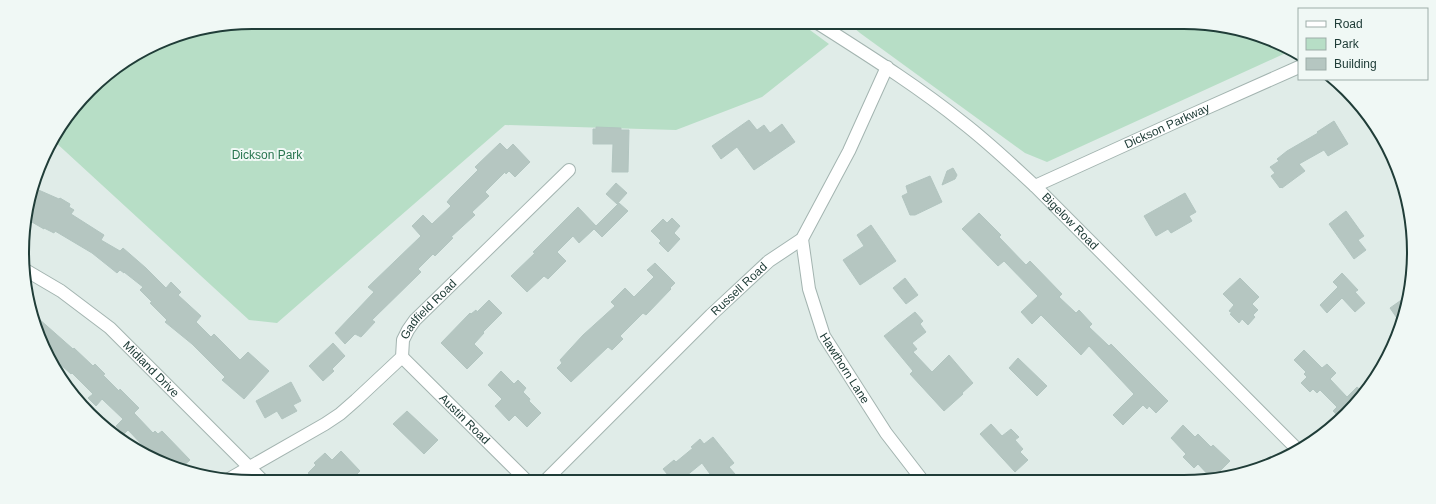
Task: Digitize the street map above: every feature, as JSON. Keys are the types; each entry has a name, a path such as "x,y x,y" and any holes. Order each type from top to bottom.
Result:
{"street":[{"name":"Bigelow Road","path":"827,29 888,67 962,122 995,149 1035,186 1294,446"},
{"name":"Russell Road","path":"551,475 711,315 769,261 802,239 849,151 888,67"},
{"name":"Dickson Parkway","path":"1035,186 1298,68"},
{"name":"Gadfield Road","path":"236,475 340,414 402,357 403,340 415,320 569,170"},
{"name":"Hawthorn Lane","path":"802,239 809,289 824,336 886,433 919,475"},
{"name":"Midland Drive","path":"30,273 61,291 110,328 256,475"},
{"name":"Austin Road","path":"402,357 521,475"}],"green space":[{"name":"Dickson Park","path":"237,29 809,29 829,44 762,97 676,130 505,125 277,323 249,320 57,144 75,116 94,94 116,75 153,52 180,41 208,33"},
{"path":"855,29 1199,29 1228,33 1256,41 1285,53 1047,162 1025,153"}],"building":[{"path":"749,120 757,130 764,125 770,133 782,124 795,142 754,170 737,147 721,159 712,146"},
{"path":"1334,121 1348,144 1328,156 1324,150 1299,164 1305,171 1280,188 1271,176 1275,173 1270,167 1279,161 1277,159 1287,151 1318,133 1317,132"},
{"path":"596,127 621,128 621,130 629,130 628,172 612,172 613,144 593,144 593,129 596,129"},
{"path":"500,143 507,150 513,144 530,162 515,177 509,171 506,174 505,172 485,192 489,196 472,212 475,215 451,237 453,238 435,256 433,254 418,269 421,272 372,320 375,322 361,337 355,334 345,344 335,333 374,292 368,287 421,236 412,226 423,215 432,224 451,206 447,202 478,170 475,167"},
{"path":"953,168 957,175 955,179 942,185 947,171"},
{"path":"930,176 942,202 915,215 910,215 902,196 908,193 906,186"},
{"path":"616,183 627,193 617,204 606,194"},
{"path":"38,190 59,199 60,198 70,204 69,207 74,210 71,214 104,235 101,240 120,251 123,248 166,288 171,282 181,292 178,295 201,316 196,322 211,337 214,334 240,360 248,352 269,371 244,399 222,380 225,377 192,344 165,322 167,320 150,303 152,302 140,290 143,287 124,272 120,270 117,273 92,253 55,231 54,233 31,222"},
{"path":"1185,193 1196,212 1189,216 1192,221 1171,233 1168,229 1156,236 1144,216"},
{"path":"619,203 628,211 602,237 594,229 579,243 573,236 557,252 566,261 548,279 544,276 527,292 511,276 578,207 596,226"},
{"path":"1346,211 1364,236 1358,240 1366,250 1354,259 1329,224"},
{"path":"979,213 1001,235 999,237 1026,265 1030,261 1062,294 1059,297 1076,313 1079,310 1092,324 1089,327 1109,346 1111,344 1168,401 1156,413 1149,406 1147,409 1143,405 1123,425 1113,415 1134,394 1089,346 1081,355 1041,315 1032,324 1021,312 1038,296 1004,261 998,266 962,229"},
{"path":"672,218 680,226 674,233 680,239 668,252 659,243 661,241 651,231 663,219 667,223"},
{"path":"871,225 896,261 860,285 843,260 864,246 857,235"},
{"path":"655,263 675,283 670,288 671,289 646,315 643,313 620,336 623,339 612,350 608,347 571,382 557,368 562,363 560,360 583,335 615,306 611,302 625,288 634,297 654,277 647,270"},
{"path":"1342,273 1358,290 1355,292 1365,303 1355,312 1342,298 1327,313 1320,305 1338,287 1333,282"},
{"path":"905,278 918,295 906,304 893,288"},
{"path":"1240,278 1259,297 1252,304 1258,310 1253,315 1255,317 1248,325 1242,319 1239,323 1230,314 1232,313 1229,311 1234,305 1223,294"},
{"path":"489,300 502,313 483,332 484,333 474,344 483,353 467,369 441,343 470,313 471,314 476,310 477,312"},
{"path":"1402,300 1397,318 1390,308"},
{"path":"915,312 923,321 920,324 926,332 912,343 917,349 913,352 932,372 949,355 973,383 944,411 910,374 913,371 884,336"},
{"path":"40,320 93,366 95,364 105,374 103,375 119,391 120,389 139,408 134,413 153,433 155,431 158,434 162,431 190,460 185,464 167,458 145,447 128,430 124,434 116,426 123,419 102,399 96,406 88,398 93,394 72,373 71,374 61,365 52,351"},
{"path":"333,343 345,356 332,369 334,371 323,381 309,366"},
{"path":"1304,350 1322,368 1327,364 1336,373 1330,379 1347,397 1357,387 1360,389 1337,415 1333,411 1337,407 1320,390 1317,393 1313,389 1310,392 1301,383 1307,377 1304,374 1306,372 1294,360"},
{"path":"1018,358 1047,386 1037,396 1009,368"},
{"path":"501,371 514,384 518,380 526,388 523,392 530,399 529,401 541,413 527,427 515,415 509,421 495,406 502,399 488,385"},
{"path":"291,382 301,401 293,405 297,411 282,419 277,411 265,418 256,401"},
{"path":"407,411 438,440 424,454 393,424"},
{"path":"991,424 1002,436 1011,429 1019,437 1015,440 1023,449 1020,452 1028,460 1015,472 980,434"},
{"path":"1183,425 1195,437 1198,434 1211,447 1213,445 1230,461 1219,472 1207,474 1198,464 1194,468 1183,457 1186,454 1171,438"},
{"path":"713,437 734,463 729,467 736,475 710,474 702,463 687,475 668,475 663,469 674,460 676,462 693,448 691,447 700,439 704,444"},
{"path":"341,451 360,471 356,475 310,475 308,473 316,465 314,463 325,453 332,460"}]}
